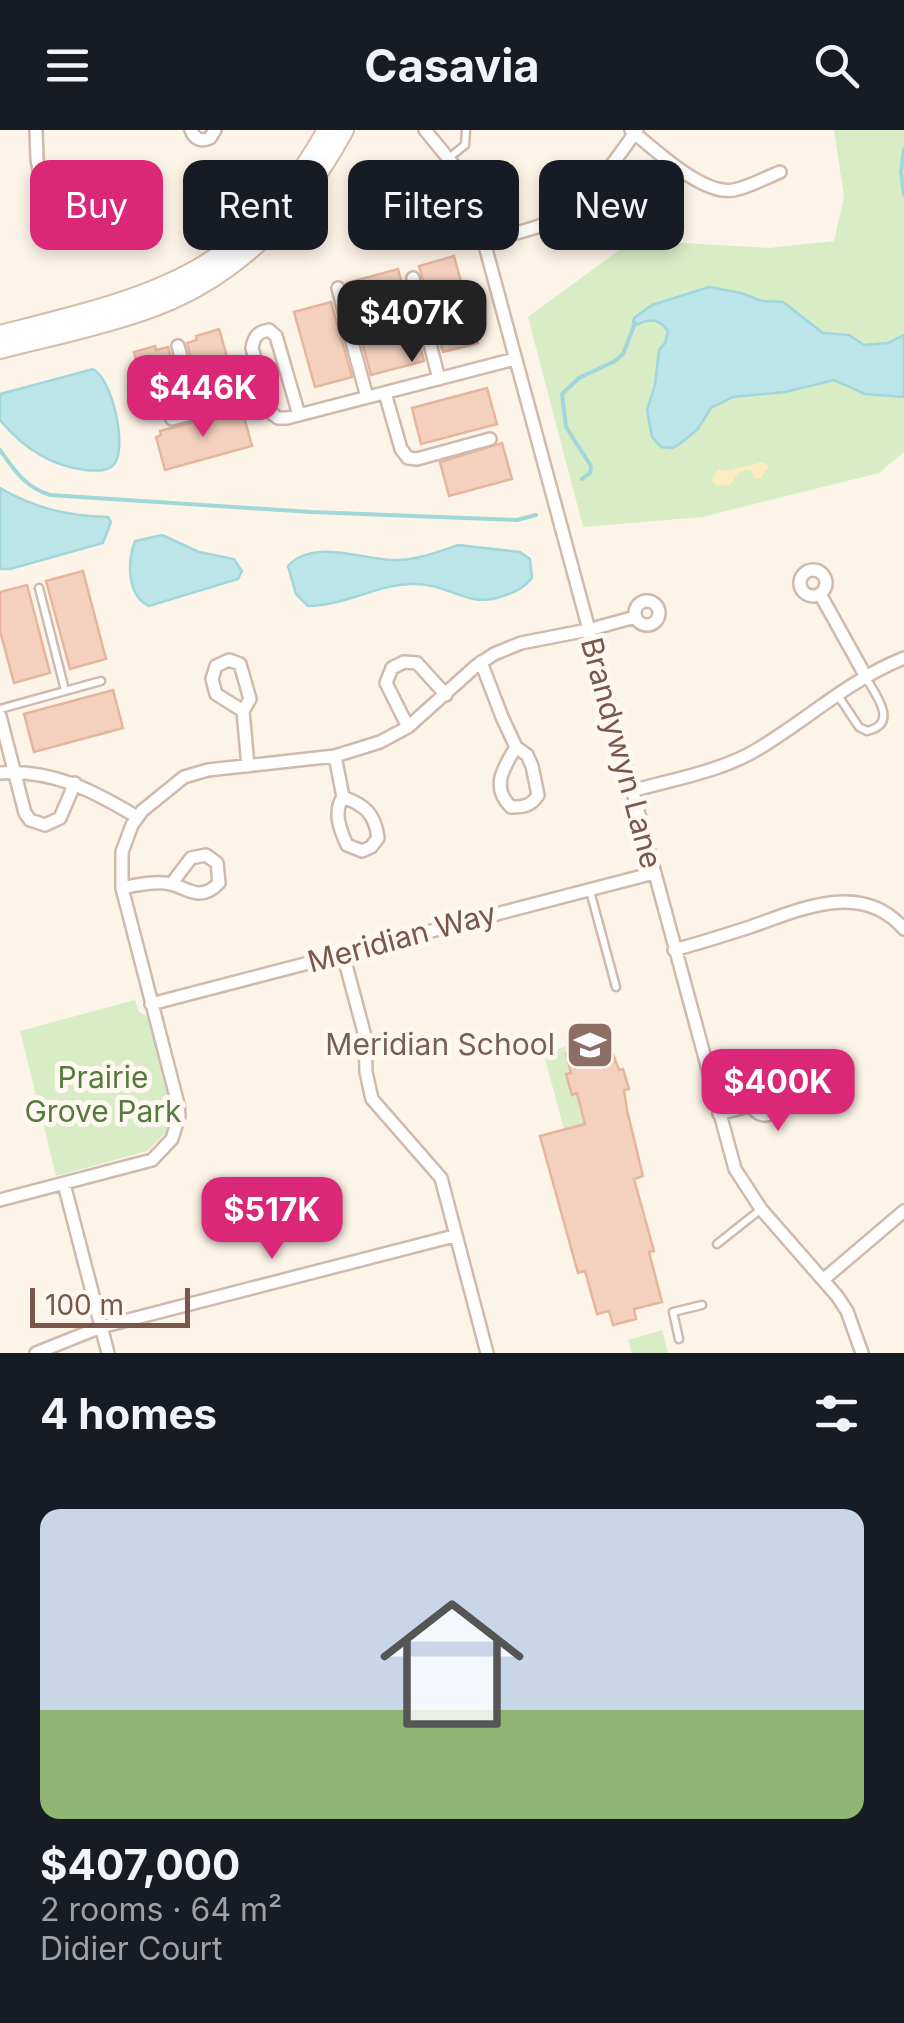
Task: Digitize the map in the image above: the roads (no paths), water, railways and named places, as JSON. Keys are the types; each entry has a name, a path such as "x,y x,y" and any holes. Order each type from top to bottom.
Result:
{"main road":[{"path":"0,335 107,308 158,290 214,260 283,197 327,130"},
{"path":"0,349 141,312 211,279 265,238 299,202 344,130"}],"street":[{"path":"36,130 37,160"},
{"path":"190,130 202,140 210,138 215,130"},
{"name":"Brandywyn Lane","path":"425,130 449,158"},
{"path":"519,232 564,214 583,199 634,131 692,178 719,189 733,190 780,172"},
{"name":"Brandywyn Lane","path":"486,250 735,1168 761,1210 847,1310 862,1353"},
{"path":"413,278 439,379"},
{"path":"338,288 367,398"},
{"path":"350,331 422,311"},
{"path":"299,415 276,336 269,330 260,332 253,339 252,348 270,412 278,418 299,415 516,359"},
{"path":"178,346 196,412"},
{"path":"385,393 400,449 408,458 417,460 490,439"},
{"path":"172,419 264,394"},
{"path":"820,594 865,676"},
{"path":"0,1200 152,1160 172,1139 179,1116 178,1104 122,888 122,852 137,817 163,792 184,777 208,770 335,756 380,742 408,728 481,662 521,643 635,617"},
{"path":"632,790 744,756 837,692 904,658"},
{"path":"408,728 386,684 392,668 404,662 418,663 446,695"},
{"path":"481,662 516,747 527,755 538,795 522,807 510,807 500,790 499,778 516,747"},
{"path":"0,712 25,813 36,824 49,824 60,818 74,783"},
{"path":"243,712 248,766"},
{"path":"335,756 343,797 337,808 347,846 362,851 372,847 378,838 370,812 343,797"},
{"path":"0,773 74,783 137,817"},
{"name":"Meridian Way","path":"151,1004 654,873"},
{"path":"122,888 172,883"},
{"path":"674,950 834,901 887,912 904,929"},
{"path":"343,954 365,1036 367,1088 380,1111 425,1156 440,1178 487,1353"},
{"path":"719,1114 752,1105"},
{"path":"64,1184 108,1353"},
{"path":"824,1279 904,1211"},
{"path":"36,1353 101,1327 454,1236"}],"lane":[{"path":"449,158 465,146 466,130"},
{"path":"38,588 66,690"},
{"path":"837,692 862,729 879,727 885,713 865,676"},
{"path":"0,712 101,681"},
{"path":"590,890 616,987"},
{"path":"716,1244 761,1210"},
{"path":"679,1339 672,1312 702,1304"}],"water":[{"path":"709,287 762,301 783,302 823,333 849,335 864,345 888,343 904,335 904,397 865,394 834,380 785,392 733,397 711,408 697,430 681,443 673,448 661,447 652,437 647,410 659,350 668,331 654,321 637,325 634,318 652,305"},
{"path":"93,369 106,385 116,413 118,454 109,468 86,470 49,460 18,439 0,420 0,394"},
{"path":"0,488 52,510 108,517 111,522 103,543 0,569"},
{"path":"162,535 199,552 234,559 242,571 238,579 149,606 133,587 132,549 135,541"},
{"path":"458,545 520,552 530,559 532,578 517,590 492,599 470,598 416,584 308,606 296,594 288,566 311,553 339,552 404,560"}],"waterway":[{"path":"904,149 904,195"},
{"path":"582,479 590,473 591,466 566,427 562,394 579,378 623,354 635,323"},
{"path":"0,450 27,483 50,495 311,512 517,520 536,515"}],"place":[{"name":"Meridian School","path":"590,1045"}],"park label":[{"name":"Prairie Grove Park","path":"103,1095"}]}
